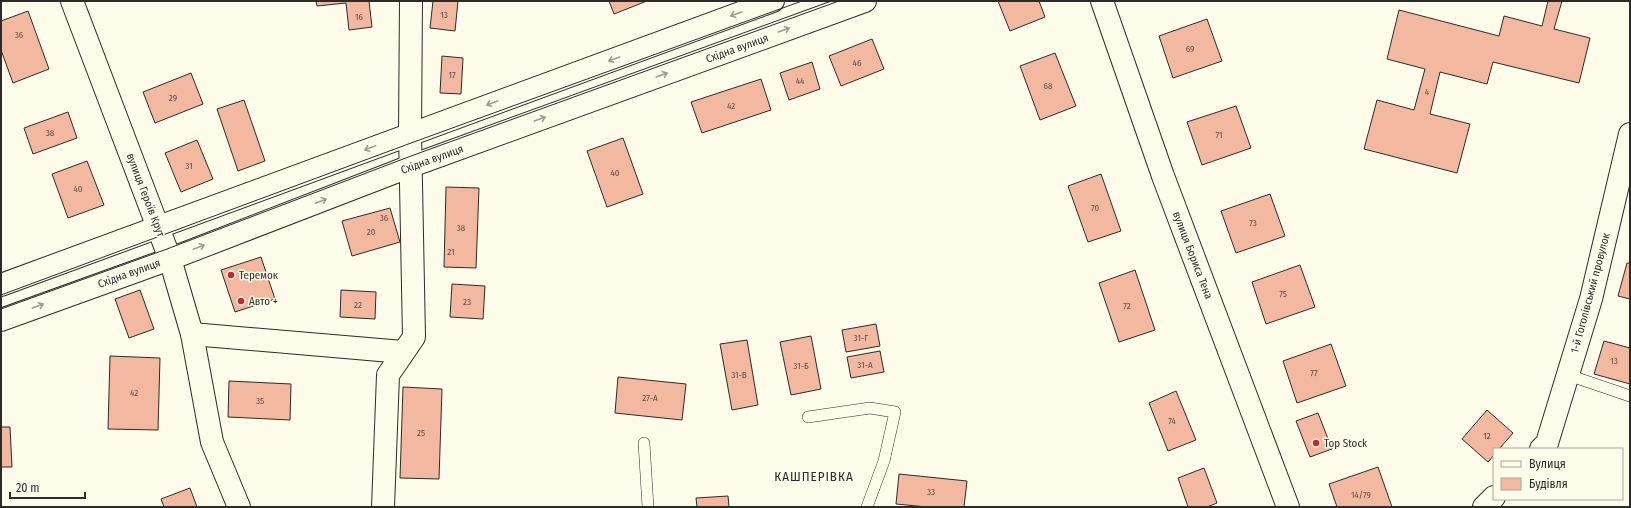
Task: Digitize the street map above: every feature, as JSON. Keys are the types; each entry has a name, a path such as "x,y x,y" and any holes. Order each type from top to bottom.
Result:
{"street":[{"name":"вулиця Героїв Крут","path":"72,1 170,259 192,334 212,442 240,507"},
{"path":"384,507 388,374 414,337 410,133 411,1"},
{"path":"1,285 410,133 773,1"},
{"name":"Східна вулиця","path":"1,320 170,259 411,166 865,1"},
{"name":"вулиця Бориса Тена","path":"1102,1 1163,176 1288,507"},
{"name":"1-й Гоголівський провулок","path":"1542,448 1547,443 1591,299 1630,134"},
{"path":"192,334 403,352"},
{"path":"1484,507 1493,498"}],"lane":[{"path":"1568,375 1630,396"},
{"path":"808,417 870,408 895,412 884,461 867,507"},
{"path":"644,443 648,507"}],"building":[{"path":"316,1 369,1 372,27 349,30 346,3 317,6"},
{"path":"433,1 458,1 455,31 430,28"},
{"path":"609,1 647,1 614,14"},
{"path":"998,1 1039,1 1045,17 1010,31"},
{"path":"1548,1 1562,1 1554,29 1590,38 1579,83 1493,62 1487,84 1440,72 1430,114 1470,124 1457,173 1364,149 1377,100 1414,110 1425,69 1387,59 1399,10 1499,36 1504,16 1542,26"},
{"path":"28,11 49,69 13,83 1,50 1,21"},
{"path":"1207,19 1222,61 1173,78 1159,36"},
{"path":"872,39 884,69 841,86 829,56"},
{"path":"1055,53 1076,106 1040,120 1020,66"},
{"path":"442,56 463,58 461,94 440,93"},
{"path":"812,62 820,89 789,100 780,73"},
{"path":"191,73 203,104 155,123 143,92"},
{"path":"761,79 771,110 702,133 691,102"},
{"path":"244,100 265,161 238,171 217,109"},
{"path":"1236,106 1251,148 1202,165 1187,122"},
{"path":"68,112 77,138 33,154 24,128"},
{"path":"623,138 643,194 607,207 587,151"},
{"path":"197,140 213,179 181,192 165,153"},
{"path":"87,161 104,205 68,218 52,174"},
{"path":"1101,174 1121,231 1088,242 1068,186"},
{"path":"446,187 479,188 476,268 444,267"},
{"path":"1270,194 1285,236 1236,253 1221,211"},
{"path":"390,208 400,242 352,256 342,221"},
{"path":"261,257 275,299 235,312 221,270"},
{"path":"1627,263 1630,263 1630,299 1618,296"},
{"path":"1300,265 1315,307 1266,324 1252,282"},
{"path":"1135,270 1155,330 1119,342 1099,283"},
{"path":"452,284 485,286 483,319 450,317"},
{"path":"140,290 154,329 129,338 115,299"},
{"path":"341,290 376,292 375,319 340,317"},
{"path":"876,324 880,346 846,352 842,330"},
{"path":"811,336 821,389 791,395 780,342"},
{"path":"747,340 758,405 732,410 720,344"},
{"path":"1604,341 1630,348 1630,384 1594,374"},
{"path":"1331,344 1346,386 1297,403 1283,361"},
{"path":"880,351 884,372 851,378 847,357"},
{"path":"110,356 160,358 158,430 108,429"},
{"path":"618,377 686,384 682,420 615,413"},
{"path":"229,381 291,384 290,420 228,417"},
{"path":"403,387 442,389 439,479 400,478"},
{"path":"1176,391 1196,440 1168,451 1149,403"},
{"path":"1487,410 1513,433 1500,448 1493,448 1493,456 1488,462 1462,439"},
{"path":"1318,413 1332,449 1310,457 1296,421"},
{"path":"1,427 10,427 12,467 1,467"},
{"path":"1378,467 1392,507 1337,507 1329,484"},
{"path":"1204,468 1217,503 1207,507 1188,507 1178,478"},
{"path":"899,474 967,481 964,507 927,507 896,504"},
{"path":"190,488 197,507 164,507 161,499"},
{"path":"728,496 729,507 697,507 696,498"}],"tram line":[{"path":"1,295 411,143 802,1"},
{"path":"1,309 167,249 411,156 839,1"}],"place":[{"name":"Теремок","path":"231,275"},
{"name":"Авто +","path":"241,301"},
{"name":"Top Stock","path":"1316,443"}],"district":[{"name":"КАШПЕРІВКА","path":"814,476"}]}
